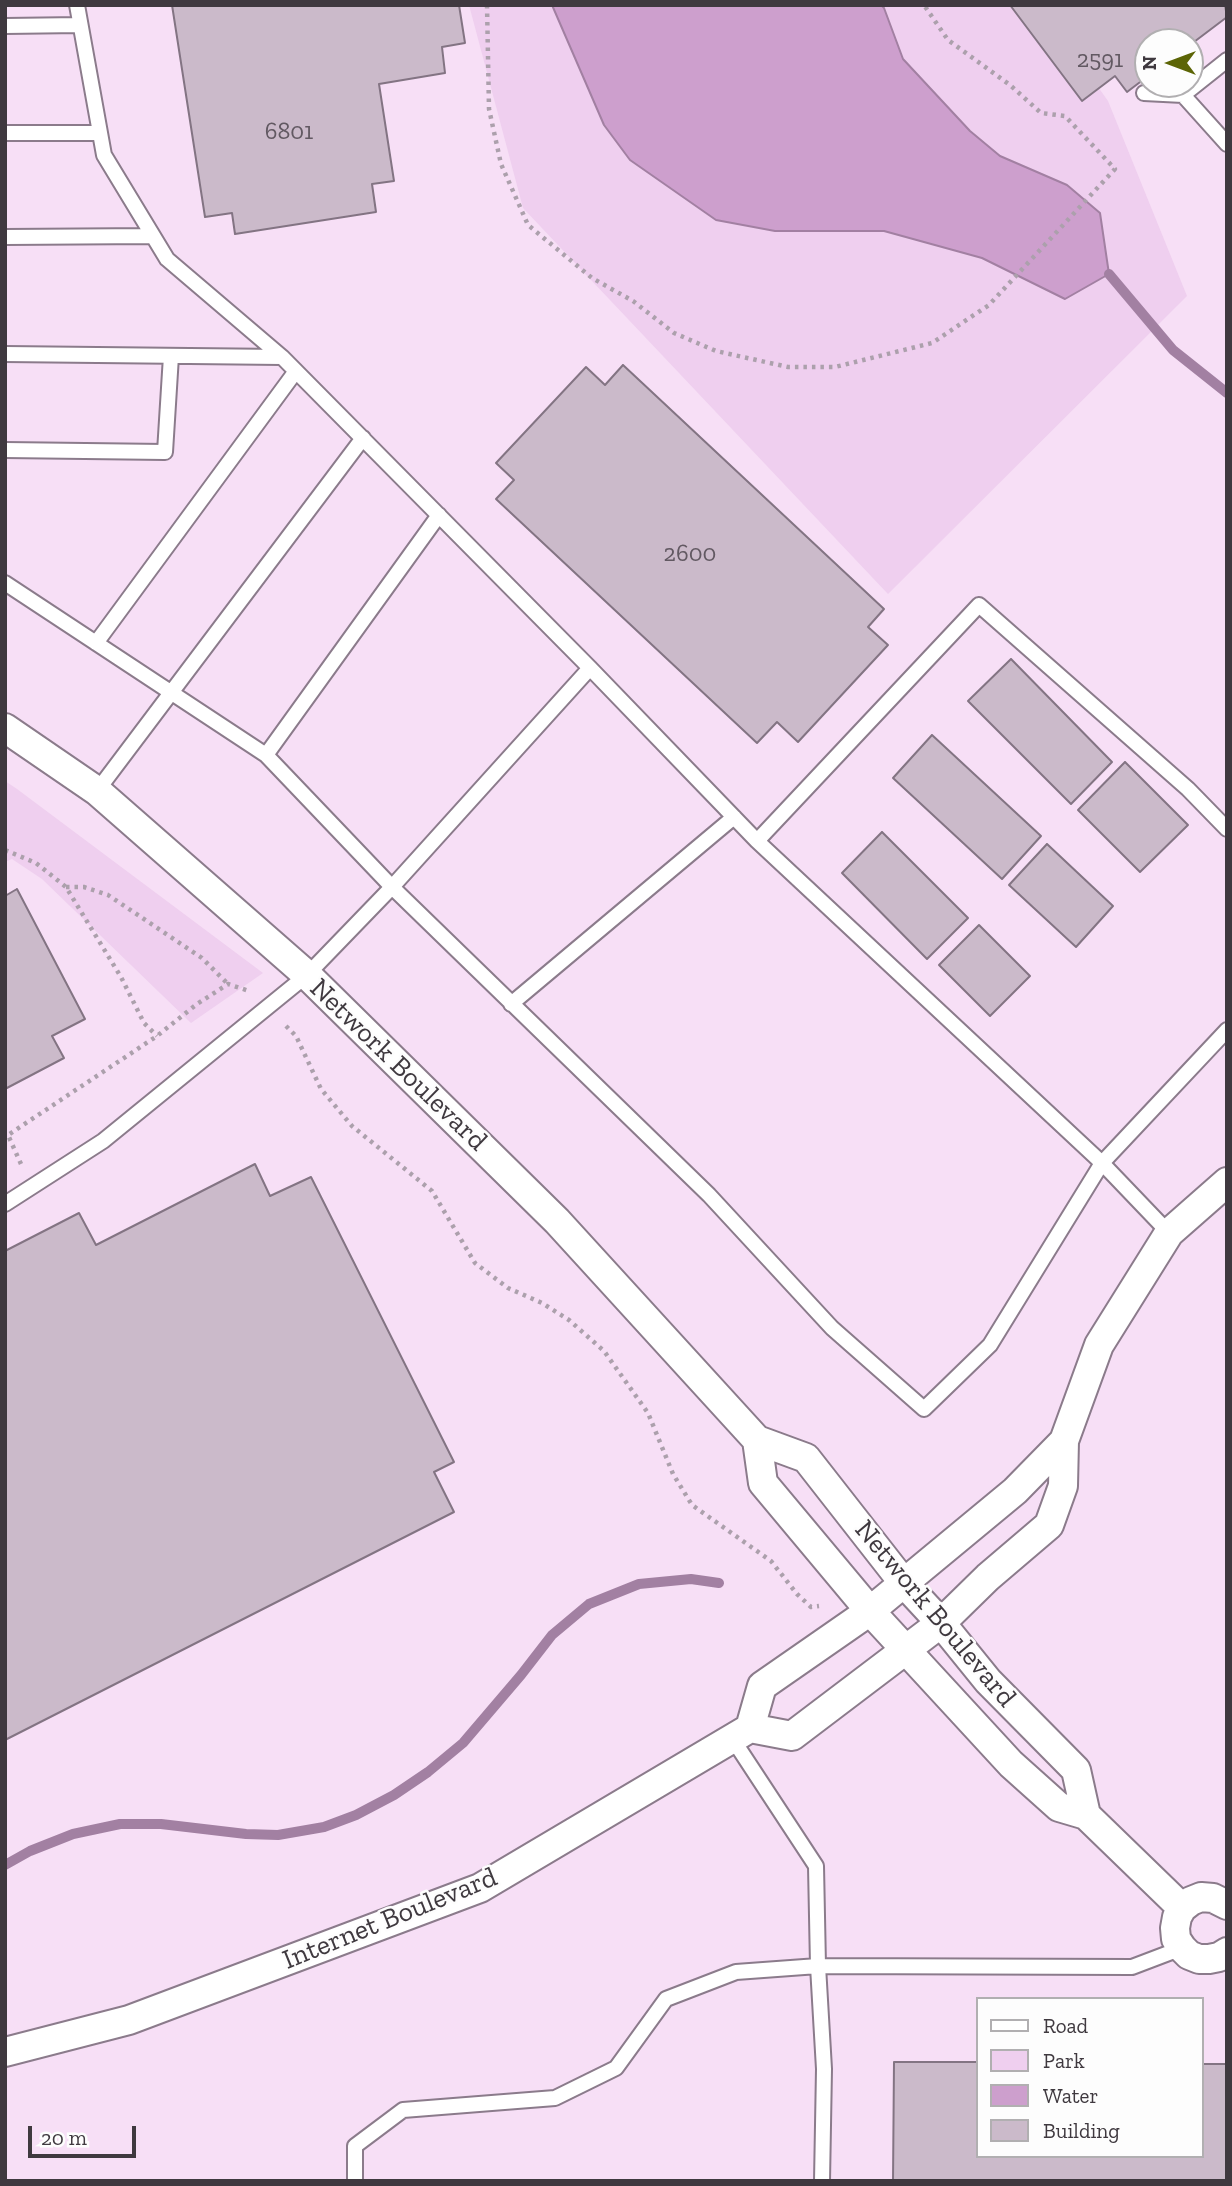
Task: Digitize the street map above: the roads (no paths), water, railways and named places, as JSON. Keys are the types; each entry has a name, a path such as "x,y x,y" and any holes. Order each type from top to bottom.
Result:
{"street":[{"name":"Network Boulevard","path":"5,728 97,790 307,975 557,1221 757,1440 806,1458 903,1582 941,1623 988,1681 1076,1770 1086,1815"},
{"path":"1064,1441 1015,1491 870,1611 762,1686 741,1733 792,1736 941,1623 988,1577 1049,1525 1063,1486 1064,1441 1099,1345 1168,1233 1227,1182"},
{"name":"Network Boulevard","path":"757,1440 763,1483 870,1611 1011,1764 1059,1807 1086,1815 1182,1908"},
{"name":"Internet Boulevard","path":"5,2052 129,2020 480,1888 741,1733"},
{"path":"1226,1902 1201,1897 1191,1901 1182,1908 1175,1927 1176,1939 1189,1955 1199,1959 1219,1957 1227,1952"}],"lane":[{"path":"77,5 104,155 167,259 282,357 757,841 1102,1163 1168,1233"},
{"path":"5,26 80,25"},
{"path":"1204,78 1227,60"},
{"path":"1186,98 1227,144"},
{"path":"5,132 100,133"},
{"path":"5,237 153,236"},
{"path":"5,354 282,357"},
{"path":"5,450 165,452 171,356"},
{"path":"96,643 296,371"},
{"path":"97,790 363,438"},
{"path":"265,755 439,515"},
{"path":"5,583 265,755 391,887 709,1195 832,1328 924,1409 990,1345 1102,1163 1227,1030"},
{"path":"757,841 979,605 1188,789 1227,829"},
{"path":"5,1204 103,1141 307,975 391,887 590,668"},
{"path":"511,1004 734,817"},
{"path":"741,1733 816,1866 824,2068 822,2181"},
{"path":"355,2181 355,2146 403,2110 555,2098 616,2068 666,1998 736,1972 818,1966 1132,1967 1182,1948"}],"water":[{"path":"552,5 881,5 903,59 970,131 1000,156 1067,185 1100,213 1109,274 1065,299 982,258 884,231 775,231 716,220 630,160 604,125"}],"waterway":[{"path":"1109,274 1173,350 1227,393"},
{"path":"5,1865 30,1851 73,1834 120,1824 161,1824 278,1835 324,1827 356,1815 394,1795 463,1743 552,1635 589,1604 639,1584 691,1579 719,1583"}]}
